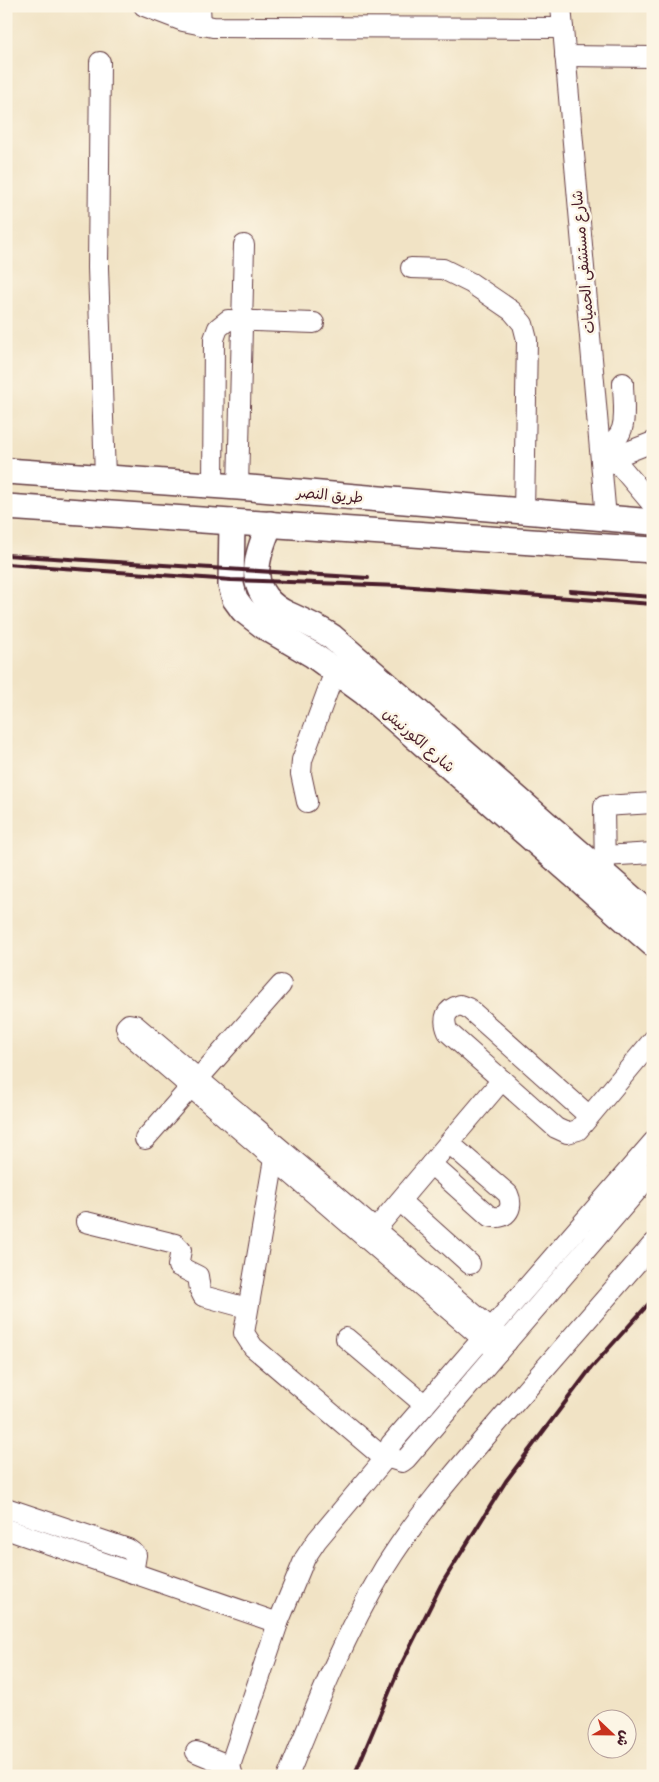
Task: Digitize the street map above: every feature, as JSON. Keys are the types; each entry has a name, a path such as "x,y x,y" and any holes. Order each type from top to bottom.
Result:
{"main road":[{"name":"طريق النصر","path":"6,471 238,487 653,522"},
{"path":"6,507 653,550"},
{"name":"شارع الكورنيش","path":"232,522 231,585 239,604 265,627 313,655 343,662 605,866 653,917"},
{"name":"شارع الكورنيش","path":"270,524 261,546 255,570 259,585 265,595 278,609 323,630 365,693 653,944"}],"street":[{"path":"144,6 168,16 200,16 213,27 563,28"},
{"name":"شارع مستشفى الحميات","path":"561,6 604,451 606,518"},
{"path":"565,56 653,57"},
{"path":"100,62 98,268 105,477"},
{"path":"238,487 244,245"},
{"path":"411,268 443,269 458,275 512,311 523,324 527,340 524,512"},
{"path":"212,485 214,339 218,328 228,320 314,323"},
{"path":"604,451 624,429 623,383"},
{"path":"604,451 653,442"},
{"path":"604,451 653,505"},
{"path":"307,802 301,774 302,760 343,662"},
{"path":"653,804 604,806 605,866 653,853"},
{"path":"145,1139 281,985"},
{"path":"589,1116 468,1008 460,1004 446,1014 444,1024 448,1032 561,1132 572,1133 578,1130 653,1040"},
{"path":"374,1234 449,1143 499,1077 508,1044"},
{"path":"499,1077 528,1061"},
{"path":"195,1083 283,1162 374,1234 502,1347"},
{"path":"283,1162 247,1308 244,1333 252,1347 387,1457 396,1462 406,1459 502,1347 642,1175 653,1142"},
{"path":"431,1164 489,1216 497,1218 505,1216 510,1210 512,1202 508,1194 449,1143"},
{"path":"196,1752 231,1771 278,1623 300,1568 311,1548 387,1457 391,1444 487,1334 642,1175"},
{"path":"400,1201 470,1264"},
{"path":"86,1222 175,1244 180,1250 178,1266 198,1276 203,1296 247,1308"},
{"path":"288,1776 334,1663 358,1613 418,1520 451,1476 653,1244"},
{"path":"346,1338 425,1405"},
{"path":"6,1508 128,1549 136,1555 134,1574"},
{"path":"6,1529 278,1623"}],"railway":[{"path":"6,555 368,578"},
{"path":"6,564 231,580 400,586 653,604"},
{"path":"570,591 653,597"},
{"path":"354,1776 399,1669 441,1585 506,1481 591,1368 653,1299"}]}
